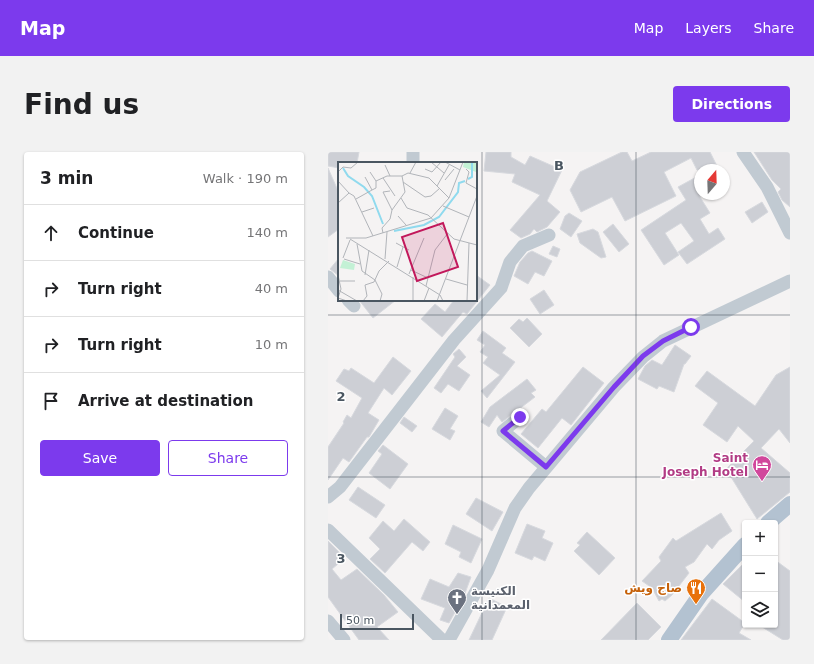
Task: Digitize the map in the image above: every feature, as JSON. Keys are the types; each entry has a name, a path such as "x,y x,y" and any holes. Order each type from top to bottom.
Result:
{"main road":[{"path":"771,520 790,504"},
{"path":"669,640 701,594 742,548"}],"street":[{"path":"743,152 767,187 790,233"},
{"path":"328,497 340,487 454,340 501,288 510,262 523,246 549,235"},
{"path":"328,277 338,290"},
{"path":"449,640 488,570 516,508 546,467 614,387 643,356 658,345 691,327 790,281"},
{"path":"520,417 503,431 546,467"},
{"path":"328,530 442,640"},
{"path":"328,621 344,640"}],"building":[{"path":"328,152 359,152 357,162 338,162 338,168 328,166"},
{"path":"486,152 511,152 511,157 525,165 530,156 562,170 547,201 560,212 547,227 537,232 534,229 530,234 521,238 510,230 540,195 512,182 515,174 484,171"},
{"path":"622,152 627,152 632,161 651,152 710,152 716,164 694,164 691,158 664,172 676,196 625,221 612,197 581,212 570,190 580,172"},
{"path":"754,152 790,152 790,207 782,200 778,192 781,189 772,180"},
{"path":"328,168 338,191 338,230 328,237"},
{"path":"694,178 694,200 702,200 710,213 700,219 709,234 718,228 725,239 687,264 678,252 694,241 681,223 665,233 679,255 664,265 641,230 686,200 678,187"},
{"path":"762,202 768,212 752,223 745,212"},
{"path":"569,213 582,221 571,237 560,229 565,216"},
{"path":"613,224 629,244 619,252 603,232"},
{"path":"593,229 598,232 606,257 601,258 580,243 577,234"},
{"path":"553,246 560,249 557,257 549,254"},
{"path":"532,251 552,261 544,276 535,272 528,284 514,276 520,262 528,253"},
{"path":"338,259 338,275 330,269"},
{"path":"477,276 490,285 467,314 463,312 442,337 421,319 435,304 445,312 453,301 477,301"},
{"path":"544,290 554,305 540,314 530,299"},
{"path":"360,301 395,301 373,318"},
{"path":"527,318 542,334 529,347 510,328 519,319 523,322"},
{"path":"483,331 506,348 502,353 515,362 487,398 481,391 500,375 483,363 488,357 480,352 485,345 477,340"},
{"path":"675,345 691,356 684,364 674,392 659,386 657,389 638,379 645,366 652,360 662,365"},
{"path":"459,349 466,357 457,366 470,375 459,391 448,384 441,393 434,388 455,357 453,354"},
{"path":"393,357 411,371 392,395 384,388 368,413 379,420 369,437 367,437 349,462 343,458 328,480 328,447 344,423 343,422 347,415 351,418 362,398 336,381 344,369 349,371 351,368 374,383"},
{"path":"583,367 604,383 571,425 562,418 538,448 521,434 542,409 546,412"},
{"path":"790,367 790,443 779,429 761,448 790,473 790,492 757,519 726,469 754,441 738,426 727,442 703,425 718,403 695,386 707,371 755,406 776,375"},
{"path":"527,379 536,390 531,393 535,397 502,422 497,415 489,427 481,422 490,407"},
{"path":"445,408 458,416 450,429 455,431 450,440 432,429"},
{"path":"404,417 417,426 412,432 400,423"},
{"path":"383,445 408,464 390,489 369,473 382,454 378,451"},
{"path":"358,487 385,505 376,518 349,500"},
{"path":"476,498 503,512 492,531 466,514"},
{"path":"721,513 732,531 719,540 712,549 707,544 694,562 685,567 689,573 672,595 665,601 662,599 659,601 652,588 642,581 661,561 659,557 673,538 676,541"},
{"path":"404,519 430,542 423,551 412,542 385,573 370,559 380,549 369,538 383,521 394,531"},
{"path":"527,524 545,531 542,538 553,543 545,561 534,556 532,560 515,553"},
{"path":"453,525 482,539 471,563 459,557 461,552 445,544"},
{"path":"587,532 615,558 599,575 574,551 580,545 577,543"},
{"path":"328,541 345,558 332,569 341,580 357,569 384,595 398,612 377,627 389,640 359,640 328,597"},
{"path":"778,562 790,571 790,640 783,640 764,628 778,628"},
{"path":"742,565 742,600 723,584"},
{"path":"458,573 471,577 464,596 449,623 440,620 445,608 421,599 430,579 449,587"},
{"path":"489,598 507,607 492,640 469,640"},
{"path":"712,599 742,621 742,628 739,633 751,640 681,640"},
{"path":"637,603 661,627 648,640 601,640"}],"place":[{"name":"Saint Joseph Hotel","path":"762,482"},
{"name":"صاج ويش","path":"696,605"},
{"name":"الكنيسة المعمدانية","path":"457,615"}],"route":[{"path":"520,417 503,431 546,467 562,450 592,412 643,356 663,341 691,327"}]}
